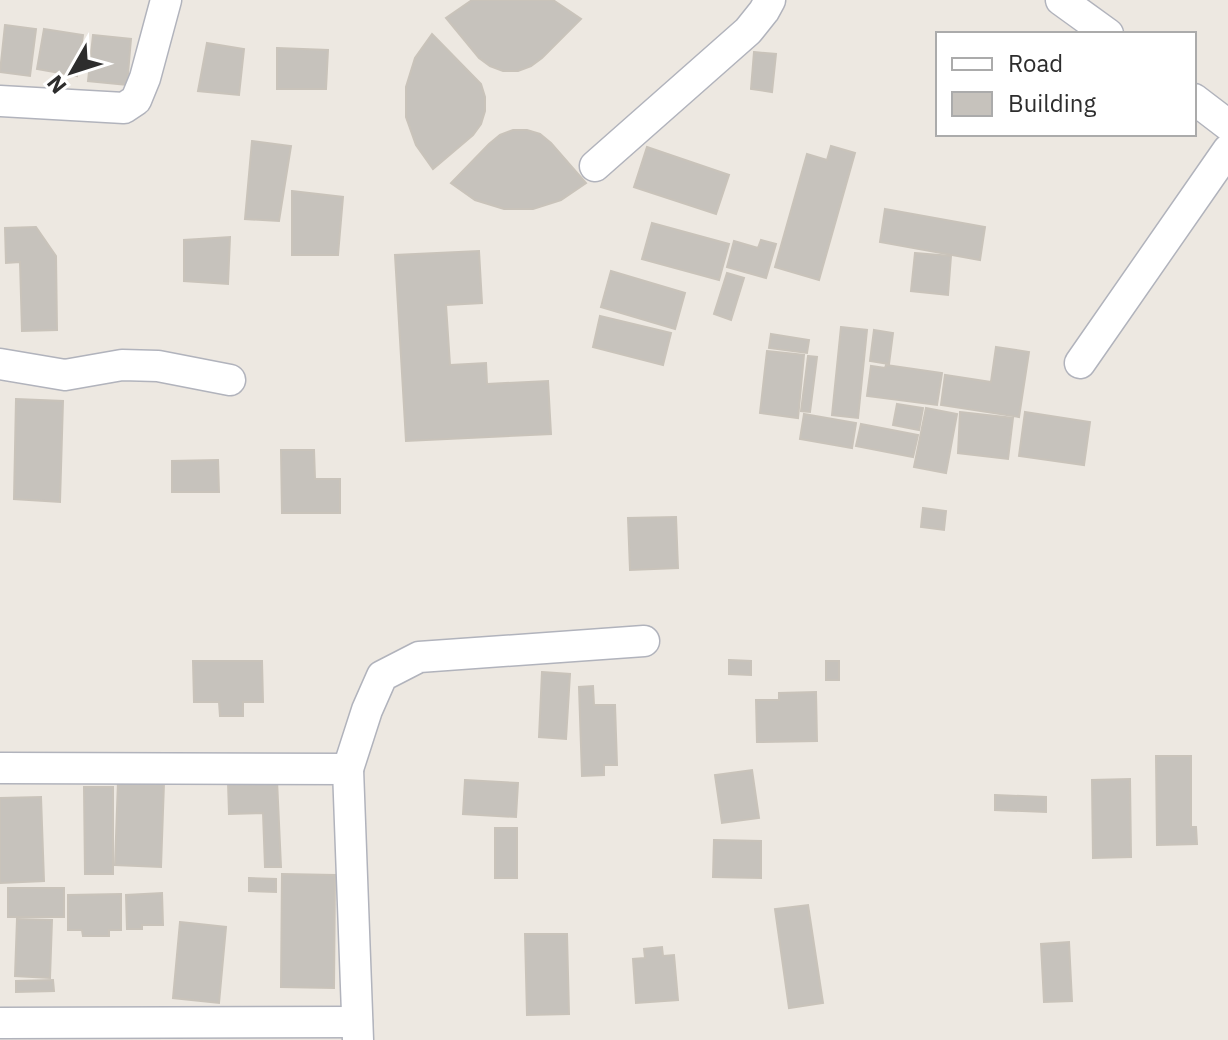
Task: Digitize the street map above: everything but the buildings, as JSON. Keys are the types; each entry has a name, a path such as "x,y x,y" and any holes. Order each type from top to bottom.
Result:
{"street":[{"path":"0,101 124,108 136,100 145,78 166,0"},
{"path":"595,166 748,31 770,0"},
{"path":"1061,0 1105,32"},
{"path":"1196,101 1228,125"},
{"path":"1080,363 1228,150"},
{"path":"0,364 65,375 122,365 158,366 230,380"},
{"path":"0,1023 358,1031 348,769 367,710 382,676 419,657 644,641"},
{"path":"0,768 348,769"}]}
